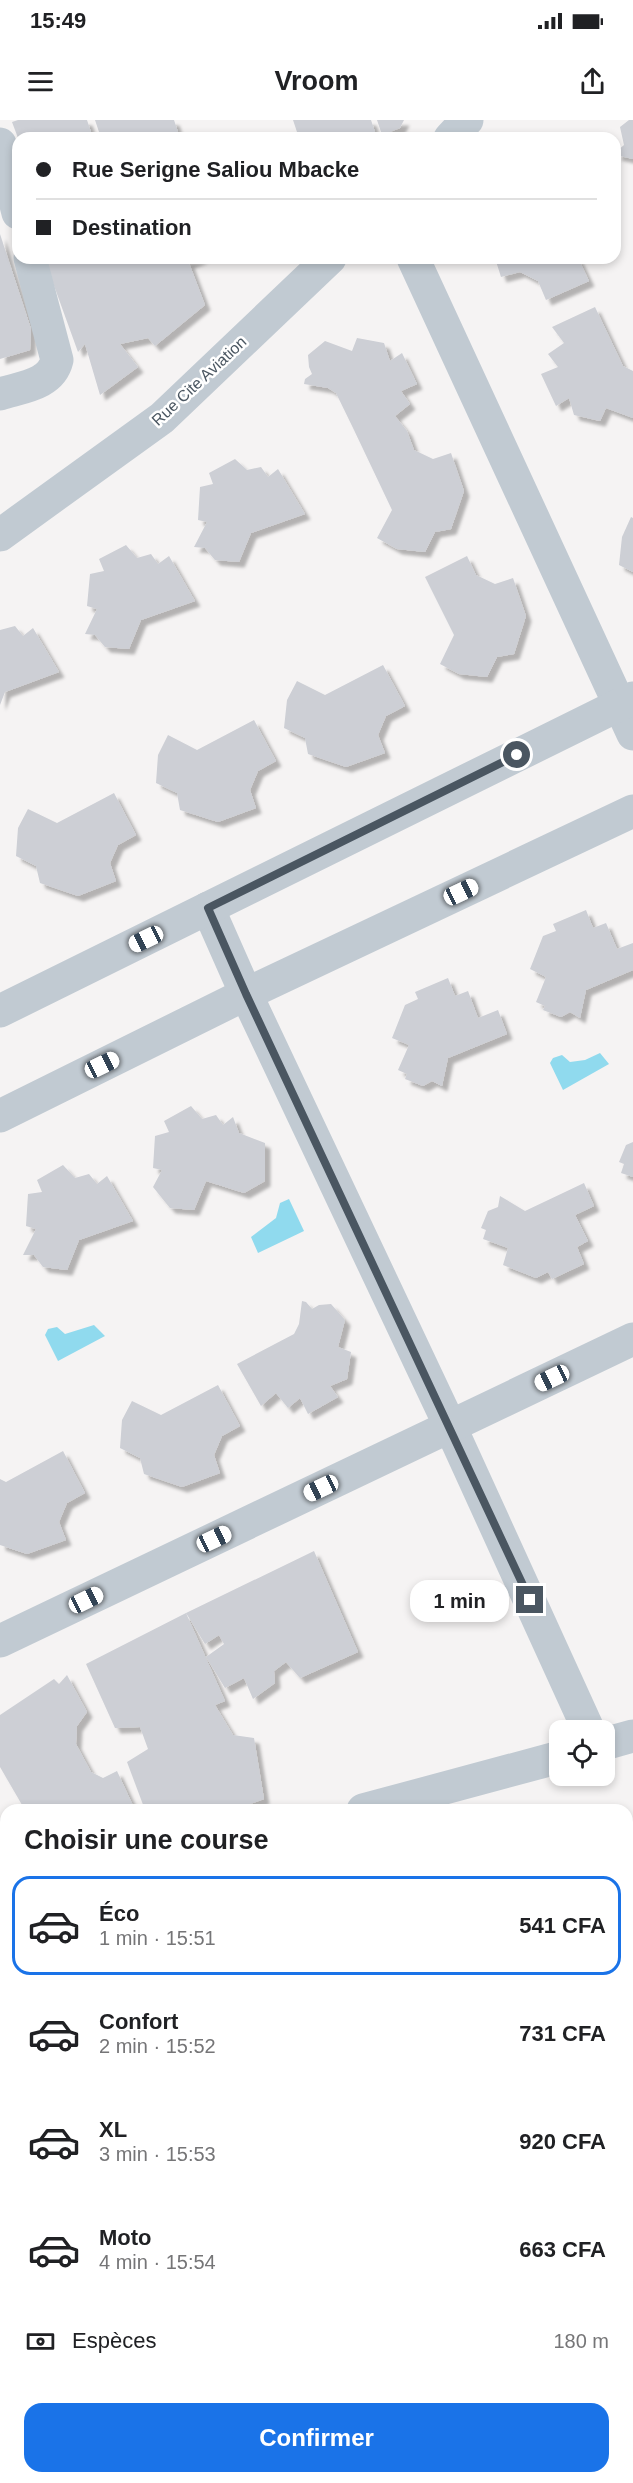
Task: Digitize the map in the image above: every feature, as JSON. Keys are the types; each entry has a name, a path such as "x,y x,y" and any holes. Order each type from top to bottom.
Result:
{"street":[{"path":"456,132 467,120"},
{"path":"0,144 12,190"},
{"path":"0,394 44,380 54,372 57,360 32,264"},
{"name":"Rue Cite Aviation","path":"0,536 162,418 324,264"},
{"path":"416,264 627,701 633,734"},
{"path":"0,1011 627,701"},
{"path":"0,1116 246,994 633,811"},
{"path":"208,908 246,994 450,1426 584,1720"},
{"path":"0,1641 633,1339"},
{"path":"615,1741 633,1736"},
{"path":"385,1804 549,1759"}],"water":[{"path":"600,1053 609,1064 563,1090 550,1063 553,1058 562,1055 570,1062 585,1060"},
{"path":"289,1199 304,1231 258,1253 251,1237 276,1218 280,1203"},
{"path":"94,1325 105,1336 58,1361 45,1335 48,1329 57,1327 65,1334"}],"building":[{"path":"18,120 87,120 91,132 16,132 12,122"},
{"path":"95,120 174,120 178,132 99,132"},
{"path":"293,120 371,120 375,132 297,132"},
{"path":"377,120 404,120 400,128 381,132"},
{"path":"629,120 633,120 633,159 621,156 621,148 624,145 620,127"},
{"path":"0,234 31,329 30,350 0,359"},
{"path":"46,264 189,264 205,305 155,346 148,338 120,344 138,367 100,395 85,344 78,352"},
{"path":"497,264 581,264 589,281 546,300 538,281 520,272 501,277"},
{"path":"595,307 623,366 633,371 633,418 606,408 600,421 574,415 569,398 556,406 541,374 558,367 548,354 564,343 552,327"},
{"path":"357,338 384,343 390,361 402,353 417,384 401,391 410,404 395,416 407,431 414,450 433,459 451,453 464,491 451,529 435,532 425,552 397,549 377,538 392,510 336,393 328,388 304,384 305,379 312,374 308,355 325,341 352,351"},
{"path":"235,459 247,470 261,467 268,477 278,469 305,514 251,533 239,562 215,560 205,548 194,547 207,522 198,520 200,487 213,484 209,473"},
{"path":"631,517 633,518 633,572 619,565 622,537"},
{"path":"126,545 137,558 151,554 158,564 169,556 195,601 141,620 129,649 105,647 95,635 85,634 97,609 87,606 90,574 104,571 99,559"},
{"path":"467,556 476,575 495,584 513,578 526,616 514,654 497,657 487,677 459,674 440,664 454,635 425,577"},
{"path":"15,626 23,636 33,628 59,672 5,692 0,705 0,630"},
{"path":"383,665 405,706 386,716 378,735 385,753 346,767 308,754 305,738 284,728 287,700 297,681 325,695"},
{"path":"254,720 276,761 258,771 250,790 256,808 218,822 180,810 177,793 156,783 158,755 168,735 197,750"},
{"path":"114,793 136,835 118,845 110,863 116,881 78,896 40,883 36,866 16,856 18,828 28,809 57,823"},
{"path":"586,910 593,928 606,923 617,949 633,943 633,970 586,990 580,1018 570,1012 561,1017 543,1010 545,1006 536,1002 546,977 530,969 543,936 556,931 553,924"},
{"path":"448,978 455,996 468,991 478,1018 498,1010 507,1034 448,1058 442,1086 432,1081 423,1086 405,1079 407,1074 398,1070 409,1045 392,1038 405,1005 418,999 415,992"},
{"path":"191,1106 202,1119 216,1115 223,1125 233,1117 239,1133 265,1143 265,1181 244,1193 206,1181 194,1210 170,1208 153,1187 162,1170 153,1168 155,1136 169,1132 164,1121"},
{"path":"633,1142 633,1177 621,1173 624,1164 619,1162 626,1145"},
{"path":"63,1165 75,1178 89,1174 97,1184 107,1176 133,1221 79,1240 67,1270 43,1267 34,1255 23,1255 36,1229 26,1226 28,1194 42,1192 37,1180"},
{"path":"584,1183 594,1206 575,1215 588,1241 577,1247 584,1264 552,1279 548,1272 536,1278 503,1265 508,1248 483,1239 486,1230 481,1228 488,1211 498,1207 500,1196 525,1211"},
{"path":"302,1301 312,1309 319,1305 331,1304 345,1320 338,1347 351,1352 347,1379 330,1386 338,1397 308,1414 300,1398 288,1408 276,1393 261,1406 237,1364 294,1334 299,1324"},
{"path":"218,1385 240,1426 222,1436 214,1455 220,1473 182,1487 144,1474 140,1458 120,1448 122,1420 132,1401 161,1415"},
{"path":"63,1451 85,1493 67,1503 59,1522 66,1540 27,1554 0,1545 0,1479 6,1482"},
{"path":"314,1551 358,1652 300,1678 286,1662 274,1671 275,1683 253,1699 244,1678 225,1688 206,1657 224,1644 219,1635 205,1644 186,1613"},
{"path":"186,1613 225,1701 215,1705 233,1735 254,1738 264,1799 250,1804 143,1804 127,1762 148,1749 140,1727 115,1728 86,1664"},
{"path":"67,1675 87,1712 77,1726 76,1744 91,1772 103,1778 117,1771 132,1804 22,1804 0,1767 0,1715 54,1679 59,1684"}],"route":[{"path":"517,755 208,908 246,994 530,1600"}]}
